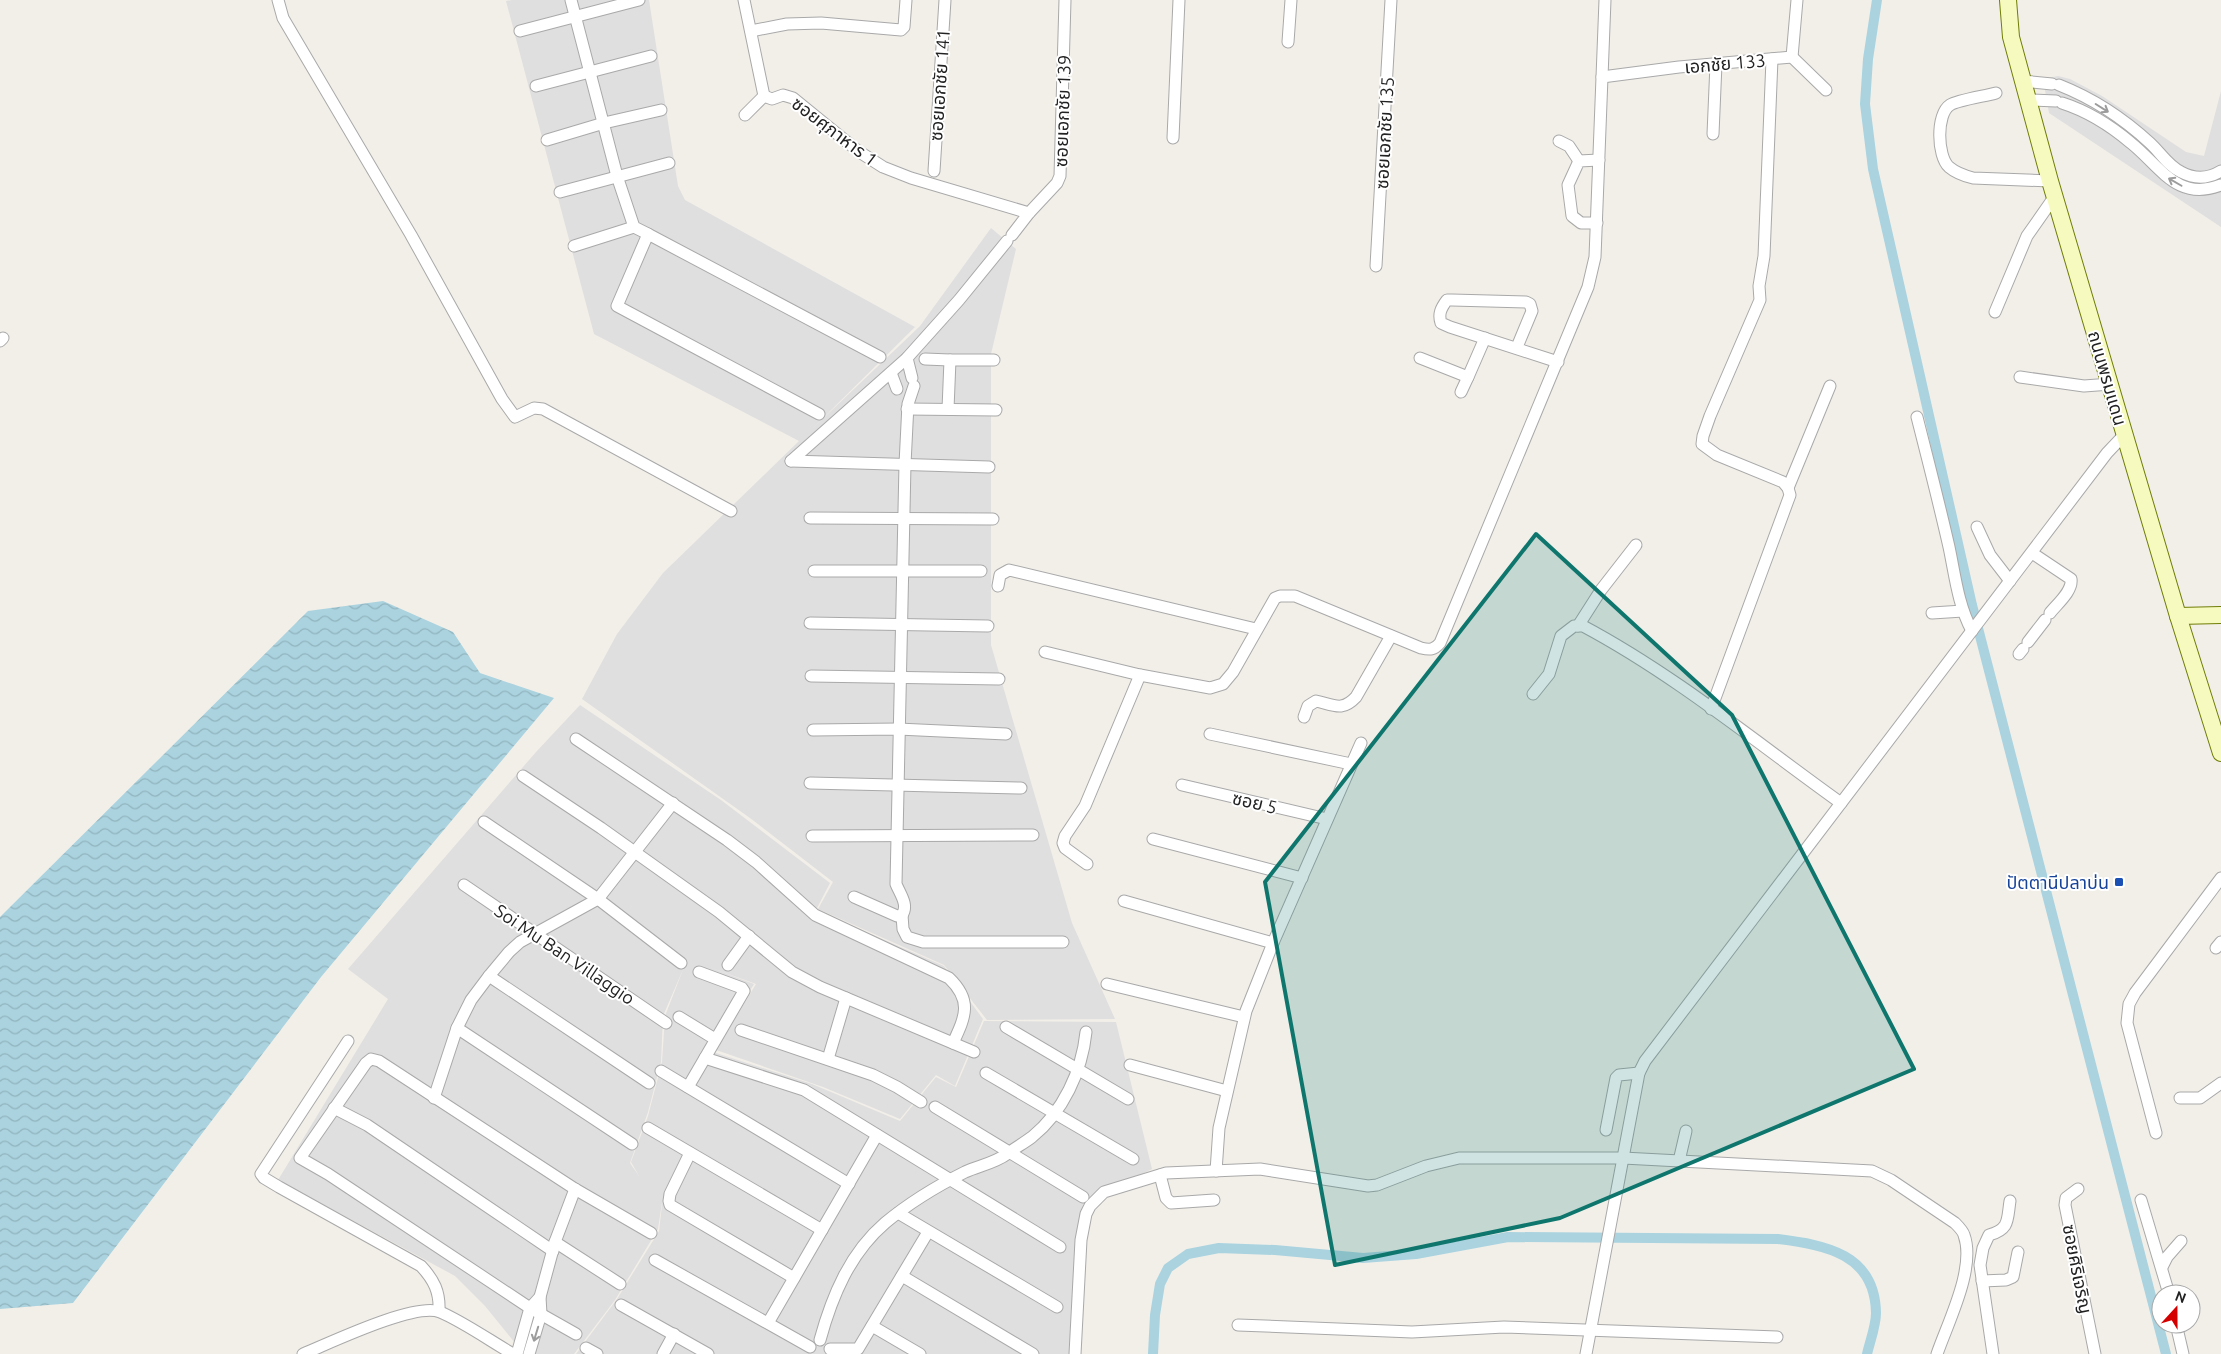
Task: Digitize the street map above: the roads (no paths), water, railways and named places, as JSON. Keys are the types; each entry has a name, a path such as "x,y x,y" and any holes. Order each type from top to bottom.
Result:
{"main road":[{"name":"ถนนพรมแดน","path":"2008,0 2011,37 2053,188 2178,616 2221,753"},
{"path":"2178,616 2221,615"}],"street":[{"path":"278,0 280,11 288,26 411,235 502,399 515,417 534,408 542,409 731,511"},
{"path":"571,0 617,176 634,227"},
{"path":"520,31 576,18 606,4 639,0"},
{"path":"744,0 764,96 745,115"},
{"path":"751,31 786,24 821,23 901,30 904,27 906,0"},
{"name":"ซอยเอกชัย 141","path":"934,171 945,0"},
{"name":"ซอยเอกชัย 139","path":"904,464 791,462 907,358 960,300 1029,213 1057,184 1060,176 1065,0"},
{"path":"1173,138 1179,0"},
{"path":"1288,42 1291,0"},
{"name":"ซอยเอกชัย 135","path":"1376,266 1391,0"},
{"path":"1045,652 1140,675 1210,688 1223,684 1233,672 1275,598 1288,594 1391,636 1430,650 1436,648 1440,643 1591,279 1595,257 1597,223 1605,0"},
{"name":"เอกชัย 133","path":"1602,76 1792,57 1796,0"},
{"path":"536,86 651,56"},
{"path":"1792,57 1826,90"},
{"path":"1711,709 1790,496 1788,488 1783,482 1717,455 1702,444 1702,436 1710,416 1760,300 1759,286 1764,256 1772,59"},
{"path":"1713,134 1716,64"},
{"path":"2023,81 2059,85 2081,95 2123,121 2178,171 2188,175 2208,176 2221,171"},
{"path":"2059,85 2061,103"},
{"path":"1995,312 2027,236 2053,188 1974,178 1963,175 1948,166 1942,154 1940,126 1942,115 1950,105 1996,93"},
{"name":"ซอยศุภาหาร 1","path":"764,96 772,99 783,95 793,98 858,151 884,167 912,178 1029,213"},
{"path":"2030,100 2072,105 2116,131 2140,150 2172,181 2184,187 2197,190 2221,185"},
{"path":"547,140 604,123 661,110"},
{"path":"1559,141 1569,146 1579,161"},
{"path":"2140,150 2147,141"},
{"path":"1579,161 1599,160"},
{"path":"1579,161 1568,185 1572,216 1581,223 1597,223"},
{"path":"560,192 669,163"},
{"path":"574,246 634,227 880,356"},
{"path":"648,234 617,306 819,414"},
{"path":"1517,347 1532,311 1530,304 1517,300 1447,300 1441,308 1439,316 1441,323 1558,362"},
{"path":"1461,392 1485,338"},
{"path":"903,400 913,382 907,358"},
{"path":"1420,358 1468,377"},
{"path":"925,359 994,360"},
{"path":"948,409 950,360"},
{"path":"891,373 903,400 904,464 896,836 896,884 905,903 905,910 902,915 903,929 907,937 923,942 1063,942"},
{"path":"2020,377 2084,386 2111,384"},
{"path":"1788,488 1830,386"},
{"path":"903,400 948,409 996,410"},
{"path":"1917,417 1935,486 1963,610 1973,629"},
{"path":"1586,1354 1608,1228 1639,1073 1645,1061 2106,453 2125,434"},
{"path":"904,464 989,467"},
{"path":"810,518 903,517 993,519"},
{"path":"1977,527 1990,555 2010,582"},
{"path":"1578,626 1601,590 1636,545"},
{"path":"2023,649 2072,584 2071,579 2032,553"},
{"path":"998,586 1000,576 1010,570 1256,629"},
{"path":"814,571 980,571"},
{"path":"1932,613 1963,610"},
{"path":"810,623 988,626"},
{"path":"1533,694 1549,674 1561,636 1568,629 1583,626 1644,662 1841,803"},
{"path":"1304,717 1308,706 1316,701 1343,707 1348,705 1356,697 1391,636"},
{"path":"1087,864 1065,848 1063,842 1085,806 1140,675"},
{"path":"811,676 1000,679"},
{"path":"812,730 898,729 1006,734"},
{"path":"1210,734 1351,764"},
{"path":"576,738 673,803 756,862 822,919 949,978 956,985 966,1008 964,1018 953,1043"},
{"path":"1216,1171 1220,1128 1244,1017 1273,943 1361,743"},
{"path":"523,776 720,912 792,972 846,998 974,1052"},
{"path":"810,783 1021,788"},
{"name":"ซอย 5","path":"1182,785 1327,819"},
{"path":"434,1098 457,1028 470,1000 489,976 509,952 534,933 598,899 673,803"},
{"path":"484,822 598,899 681,962"},
{"path":"812,836 1033,835"},
{"path":"1153,839 1302,878"},
{"path":"2156,1133 2127,1023 2127,1014 2135,993 2221,878"},
{"name":"Soi Mu Ban Villaggio","path":"464,886 666,1023"},
{"path":"854,897 888,913 897,916 902,915"},
{"path":"1124,901 1273,943"},
{"path":"728,965 749,936"},
{"path":"688,1087 744,991 742,988 699,972"},
{"path":"489,976 649,1083"},
{"path":"1107,984 1244,1017"},
{"path":"828,1059 846,998"},
{"path":"679,1018 715,1039"},
{"path":"1006,1027 1128,1098"},
{"path":"457,1028 632,1144"},
{"path":"741,1030 884,1080 921,1102"},
{"path":"820,1340 835,1293 854,1258 884,1224 918,1198 951,1180 1006,1155 1032,1137 1054,1114 1079,1070 1086,1032"},
{"path":"348,1041 261,1174 279,1187 422,1266 438,1290 439,1311"},
{"path":"705,1058 804,1090 1060,1247"},
{"path":"576,1334 530,1308 328,1174 300,1158 366,1063 372,1059 379,1061 575,1189 651,1233"},
{"path":"1130,1065 1227,1090"},
{"path":"661,1071 849,1184"},
{"path":"986,1073 1133,1159"},
{"path":"1606,1130 1616,1078 1619,1075 1639,1073"},
{"path":"2180,1098 2200,1098 2221,1082"},
{"path":"334,1108 367,1125 554,1247 620,1284"},
{"path":"935,1108 1010,1151 1083,1197"},
{"path":"648,1128 822,1230"},
{"path":"1679,1161 1686,1131"},
{"path":"768,1323 877,1135"},
{"path":"690,1153 670,1194 668,1201 670,1205 794,1278"},
{"path":"1075,1354 1081,1240 1086,1214 1090,1206 1104,1192 1160,1175 1216,1171 1260,1169 1368,1186 1377,1185 1426,1166 1459,1158 1623,1158 1872,1171 1891,1180 1955,1223 1964,1233 1966,1265 1961,1286 1937,1354"},
{"path":"1160,1175 1166,1198 1171,1203 1214,1200"},
{"path":"530,1354 542,1314 540,1297 554,1247 575,1189"},
{"name":"ซอยศิริเจริญ","path":"2078,1189 2066,1198 2065,1205 2096,1354"},
{"path":"2141,1200 2166,1284"},
{"path":"1993,1354 1980,1265 1983,1248 1989,1235 2004,1229 2010,1201"},
{"path":"898,1213 1057,1307"},
{"path":"655,1260 768,1323 810,1351 815,1342 820,1340 826,1342 830,1352 858,1352 928,1232"},
{"path":"2162,1267 2167,1256 2181,1241"},
{"path":"1982,1281 2006,1280 2013,1277 2018,1252"},
{"path":"902,1276 1031,1354"},
{"path":"303,1354 402,1315 422,1310 439,1311 515,1354 530,1308 540,1297"},
{"path":"621,1305 708,1354"},
{"path":"1238,1325 1412,1332 1504,1327 1777,1337"},
{"path":"872,1326 920,1354"},
{"path":"663,1354 674,1334"},
{"path":"2178,1334 2183,1354"},
{"path":"586,1348 597,1354"}],"water":[{"path":"383,601 453,632 480,673 554,698 321,977 73,1303 0,1309 0,917 308,611"}],"waterway":[{"path":"1877,0 1868,59 1865,104 1873,169 1972,605 2166,1354"},
{"path":"1153,1354 1155,1315 1160,1284 1168,1268 1188,1254 1219,1248 1275,1250 1363,1258 1416,1254 1508,1237 1778,1239 1830,1249 1845,1256 1857,1265 1867,1277 1873,1293 1876,1318 1867,1354"}],"place":[{"name":"ปัตตานีปลาบ่น","path":"2119,882"}]}
